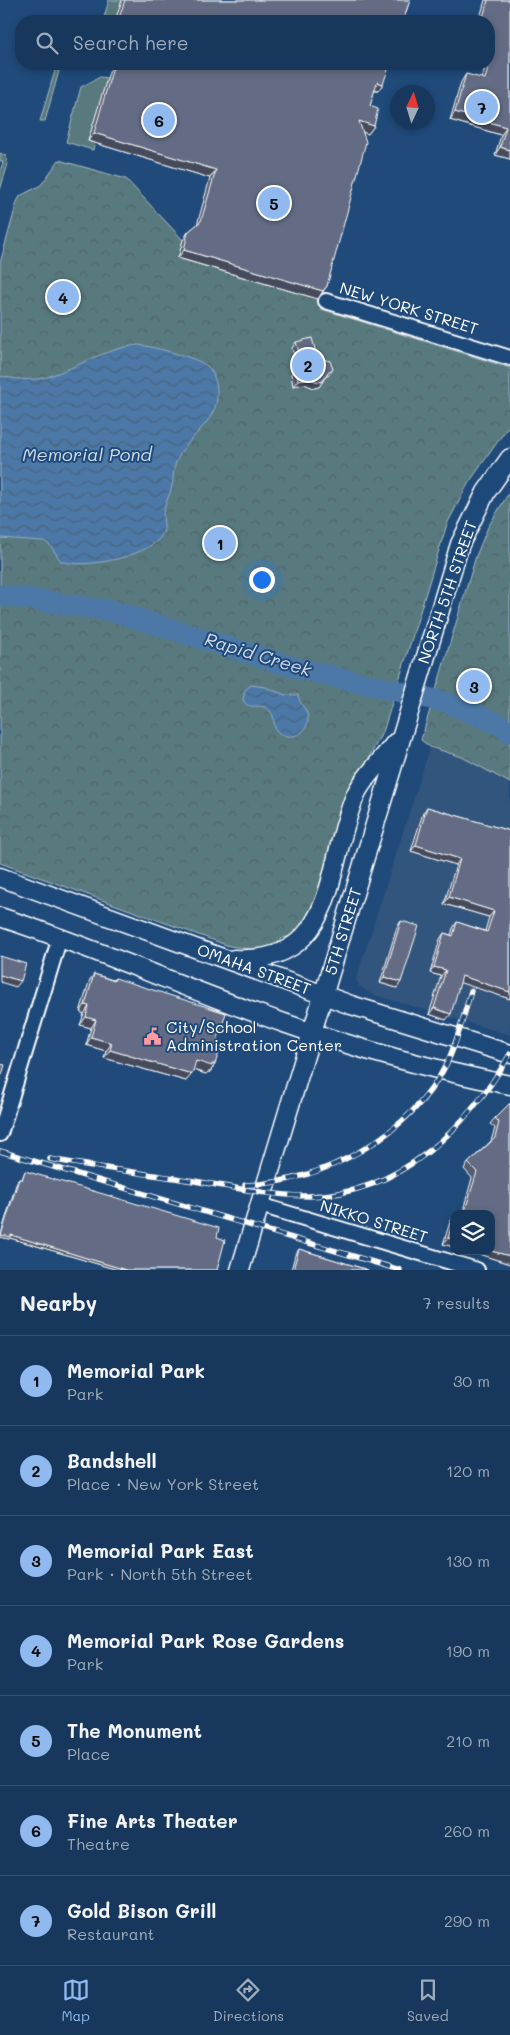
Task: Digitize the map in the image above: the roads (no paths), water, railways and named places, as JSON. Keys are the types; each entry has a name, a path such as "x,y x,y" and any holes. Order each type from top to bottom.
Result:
{"main road":[{"name":"NORTH 5TH STREET","path":"401,734 468,526 486,492 510,458"},
{"path":"222,958 248,959 271,956 288,949 308,930 320,915 356,793 401,734"},
{"name":"5TH STREET","path":"240,1270 313,1033 401,734"},
{"name":"OMAHA STREET","path":"0,876 324,995 450,1037 510,1054"},
{"path":"0,917 60,937 313,1033 436,1069 510,1085"}],"street":[{"name":"NEW YORK STREET","path":"326,301 510,358"},
{"path":"1,1128 60,937"},
{"name":"NIKKO STREET","path":"260,1205 477,1270"}],"water":[{"name":"Memorial Pond","path":"139,345 174,353 207,366 214,375 217,388 217,401 213,412 180,453 175,464 172,487 163,515 164,530 159,539 134,554 118,559 85,564 61,561 50,545 44,541 0,538 0,376 22,379 43,378 102,354"},
{"path":"251,685 265,687 285,695 298,695 308,716 307,725 301,733 292,736 282,735 276,730 273,716 267,708 246,704 243,700 245,690"}],"waterway":[{"name":"Rapid Creek","path":"0,595 113,611 300,669 445,702 497,723 510,732"}],"railway":[{"path":"245,1185 275,1182 334,1165 388,1133 411,1112 431,1089 447,1063 458,1036 471,991"},
{"path":"50,1159 268,1193 295,1196 342,1193 373,1184 402,1170 428,1152 452,1131 474,1107 510,1054"},
{"path":"0,1151 400,1270"}],"place":[{"name":"Gold Bison Grill","path":"482,107"},
{"name":"Fine Arts Theater","path":"159,120"},
{"name":"The Monument","path":"274,203"},
{"name":"Memorial Park Rose Gardens","path":"63,297"},
{"name":"Bandshell","path":"308,365"},
{"name":"Memorial Park","path":"220,543"},
{"name":"Memorial Park East","path":"474,686"},
{"name":"City/School Administration Center","path":"152,1036"}]}
